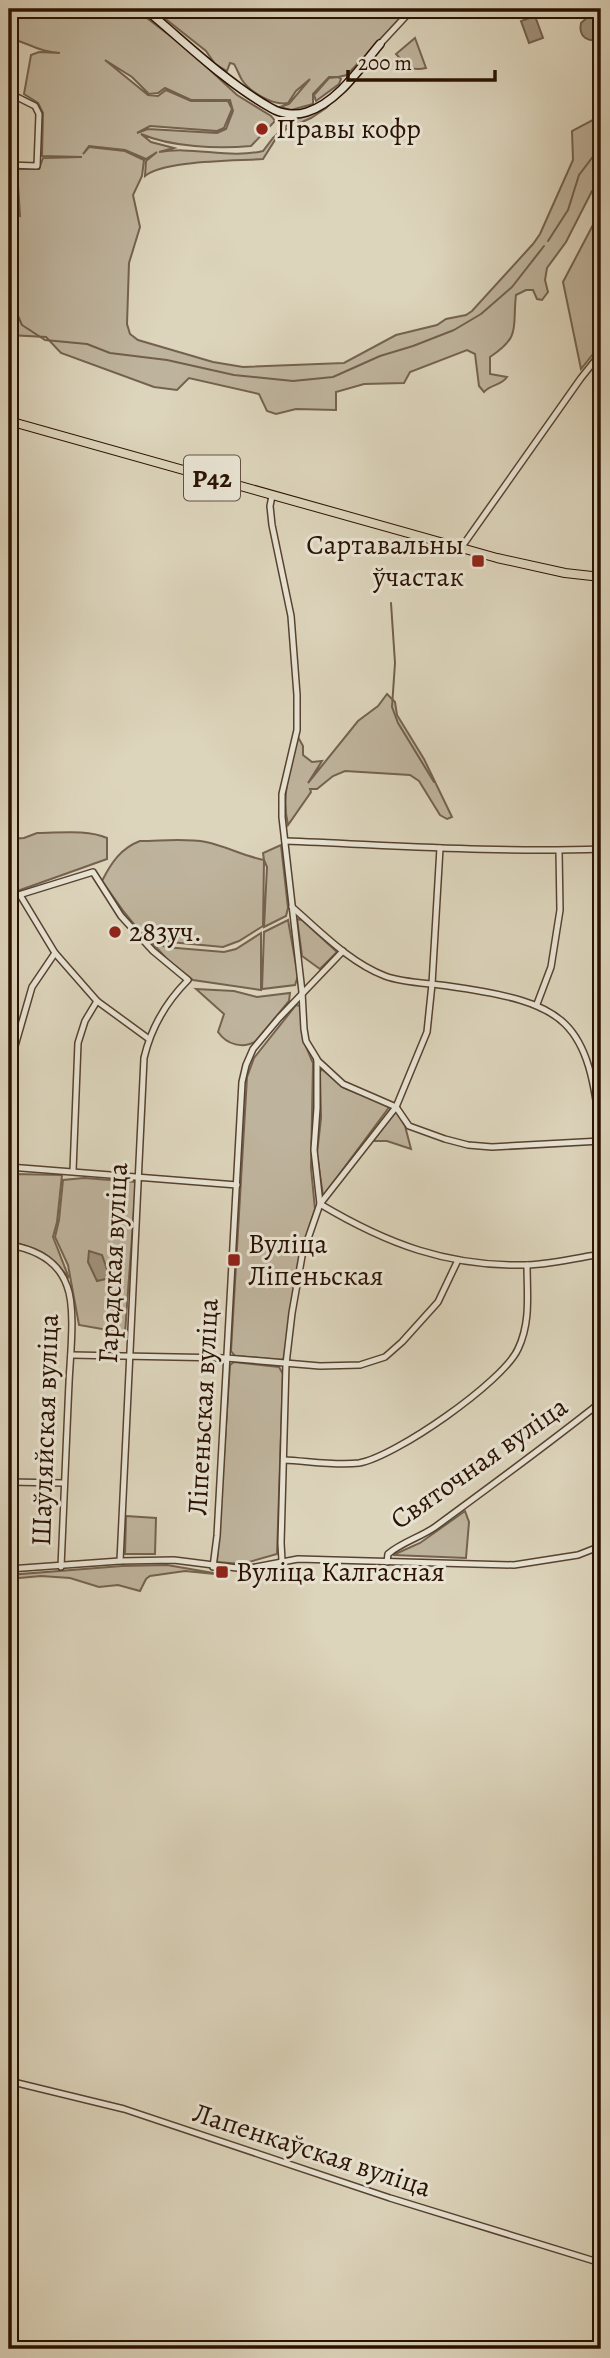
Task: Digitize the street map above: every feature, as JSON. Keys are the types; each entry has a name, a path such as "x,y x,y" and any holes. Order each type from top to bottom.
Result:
{"main road":[{"name":"Р42","path":"9,421 529,566 601,577"}],"street":[{"path":"145,9 234,83 271,108 288,114 309,112 332,98 406,16"},
{"path":"9,93 35,106 38,114 37,166 9,165"},
{"path":"461,548 601,353"},
{"path":"272,496 272,525 291,616 297,695 297,730 282,794 285,841 306,1041 317,1059 343,1084 396,1107 410,1126 468,1145 492,1147 601,1141 597,1096 586,1054 572,1031 553,1012 505,994 388,977 362,966 292,907"},
{"path":"285,841 440,848 559,851 601,849"},
{"path":"282,1561 286,1364 302,1256 320,1204 396,1107 427,1032 440,848"},
{"path":"537,1004 551,967 560,910 559,851"},
{"name":"Гарадская вуліца","path":"20,895 93,872 121,916 153,951 188,981 173,995 149,1039 143,1070 120,1561"},
{"path":"9,898 20,895 55,953 97,1001 149,1039"},
{"name":"Ліпеньская вуліца","path":"213,1567 246,1065 253,1049 302,992 343,951"},
{"path":"9,1177 11,1053 32,987 55,953"},
{"path":"73,1171 78,1043 85,1021 97,1001"},
{"path":"317,1059 314,1150 320,1204"},
{"path":"9,1167 237,1185"},
{"path":"320,1204 362,1228 419,1252 458,1260 527,1265 601,1254"},
{"name":"Шаўляйская вуліца","path":"9,1245 40,1254 50,1261 62,1275 71,1297 71,1355 61,1567"},
{"path":"71,1355 226,1358 286,1364 360,1365 385,1357 438,1302 458,1260"},
{"path":"284,1460 359,1462 383,1455 465,1402 502,1371 518,1350 527,1320 527,1265"},
{"name":"Святочная вуліца","path":"387,1562 388,1554 394,1549 420,1538 537,1453 601,1402"},
{"path":"9,1482 64,1483"},
{"path":"9,1569 174,1560 245,1569 298,1559 514,1564 578,1555 601,1546"},
{"name":"Лапенкаўская вуліца","path":"9,2081 124,2109 390,2198 601,2263"}],"shaded area":[{"path":"9,9 135,9 186,48 237,95 275,121 251,146 194,146 166,142 141,134 151,142 174,148 159,152 185,150 237,154 263,151 293,120 313,113 341,93 311,118 286,129 263,159 184,164 154,171 145,176 146,161 157,152 146,159 125,150 89,146 83,154 89,147 125,151 144,160 142,176 133,195 140,227 129,263 127,324 130,334 138,340 213,362 243,367 344,363 396,335 466,315 540,234 573,160 572,131 593,120 593,113 601,108 601,186 592,191 566,242 547,268 545,280 548,292 542,300 537,299 533,290 516,295 514,330 507,343 490,357 490,374 507,377 484,392 479,386 475,354 467,350 410,372 404,383 364,384 336,392 336,410 296,409 276,414 267,411 259,394 189,378 177,390 154,387 61,353 46,337 9,335 9,212 20,216 17,169 39,169 43,158 82,157 42,156 43,113 38,103 24,94 31,55 39,52 60,53 9,38","holes":["105,60 132,77 149,94 158,93 165,88 191,100 230,100 233,111 226,129 217,133 148,129 137,133 150,126 217,131 224,128 232,109 228,101 191,101 166,90 158,96 148,95"]},
{"path":"153,9 402,9 404,14 347,75 329,77 313,94 313,104 291,110 280,107 289,104 310,79 296,91 288,103 269,100 246,85 234,64 230,63 227,71 215,64 206,51"},
{"path":"590,15 601,17 601,38 597,40 585,38 581,32 581,23"},
{"path":"535,16 543,38 529,43 521,21"},
{"path":"415,38 426,68 412,68 396,54"},
{"path":"329,78 341,79 339,84 316,101 314,95"},
{"path":"594,223 601,270 601,344 581,369 563,282"},
{"path":"387,694 395,702 397,715 424,759 452,817 447,819 440,815 419,781 410,775 345,771 333,776 317,789 310,789 311,792 288,825 286,792 298,737 303,746 303,755 312,762 322,761 308,783 358,721 378,706"},
{"path":"82,832 99,835 107,838 107,859 9,894 9,839 24,838 37,833"},
{"path":"140,841 206,842 264,860 263,926 239,941 223,947 170,942 157,934 141,933 102,881 117,857"},
{"path":"281,845 288,908 286,916 264,927 267,867 263,853"},
{"path":"297,919 302,920 337,952 320,969 302,956"},
{"path":"288,920 298,976 295,985 262,989 264,932"},
{"path":"261,933 261,990 193,980 151,942 157,941 165,947 224,952 236,949"},
{"path":"196,989 234,991 257,997 290,993 289,1001 256,1041 241,1045 231,1043 218,1032 224,1014"},
{"path":"296,1005 301,1006 304,1042 313,1063 311,1168 315,1209 299,1259 284,1358 235,1356 231,1351 247,1077 254,1058"},
{"path":"322,1069 344,1088 390,1106 323,1196 317,1154"},
{"path":"396,1111 405,1126 411,1149 387,1141 373,1141"},
{"path":"13,1174 62,1175 53,1237 69,1278 44,1254 11,1242"},
{"path":"84,1178 136,1182 125,1333 79,1325 68,1265 55,1237 63,1180"},
{"path":"89,1251 102,1255 110,1278 97,1281 88,1262"},
{"path":"234,1362 279,1367 283,1374 277,1554 242,1564 217,1562 230,1365"},
{"path":"465,1511 469,1522 466,1558 393,1555 420,1543"},
{"path":"126,1516 156,1518 155,1554 125,1554"},
{"path":"167,1565 225,1575 185,1571 150,1576 140,1591 118,1585 99,1587 70,1578 41,1576 9,1579 9,1575"}],"waterway":[{"path":"548,241 568,210 579,175 601,146"},
{"path":"9,289 15,296 14,307 22,325 45,340 87,344 110,353 167,360 234,375 293,381 333,377 380,356 454,330 481,314 512,287 544,246"},
{"path":"391,603 395,663 392,707 398,723 434,782"}],"place":[{"name":"Правы кофр","path":"262,129"},
{"name":"Сартавальны ўчастак","path":"478,561"},
{"name":"283уч.","path":"115,932"},
{"name":"Вуліца Ліпеньская","path":"234,1260"},
{"name":"Вуліца Калгасная","path":"222,1572"}]}
